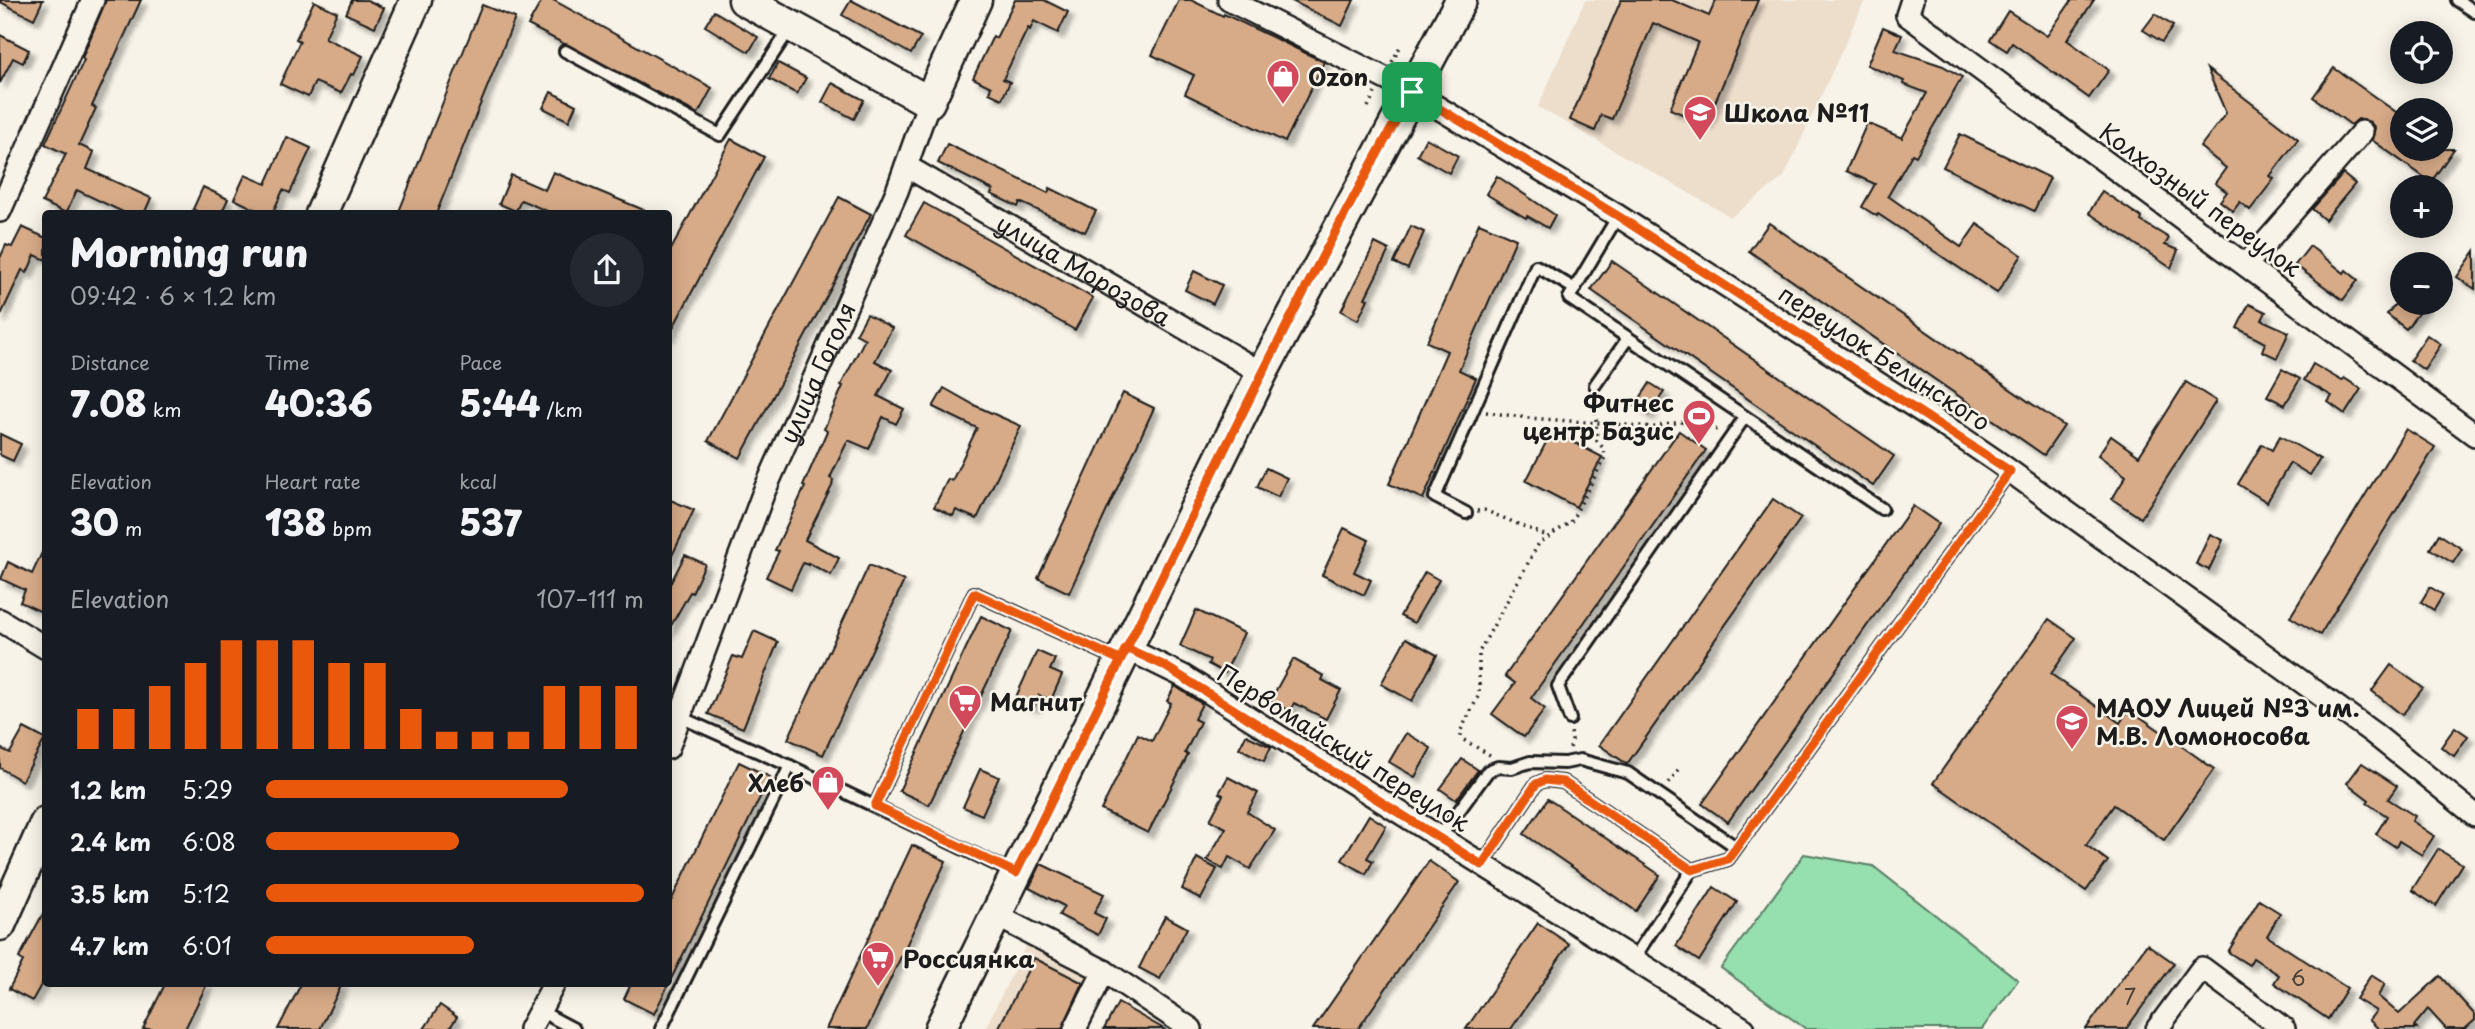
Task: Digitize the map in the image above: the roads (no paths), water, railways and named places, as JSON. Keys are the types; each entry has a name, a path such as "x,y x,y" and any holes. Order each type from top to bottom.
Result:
{"main road":[{"path":"323,210 416,0"},
{"path":"744,0 929,102"},
{"name":"улица Гоголя","path":"929,102 976,0"},
{"path":"940,1029 1262,373 1461,0"},
{"path":"0,925 42,831"}],"street":[{"path":"0,211 93,0"},
{"name":"переулок Белинского","path":"1229,0 1412,92 1618,216 2010,471 2373,733 2475,815"},
{"name":"Колхозный переулок","path":"1912,0 1907,15 2475,435"},
{"name":"улица Гоголя","path":"672,738 763,494 897,191 929,102"},
{"path":"2246,265 2362,132"},
{"name":"улица Морозова","path":"906,166 1262,373"},
{"path":"0,620 42,646"},
{"name":"Первомайский переулок","path":"1123,654 1183,676 1744,1029"},
{"path":"995,915 1104,971 1191,1029"},
{"path":"2157,1029 2202,968 2284,1029"},
{"path":"1075,1029 1104,971"},
{"path":"535,1020 552,987"}],"lane":[{"path":"2457,0 2475,12"},
{"path":"565,51 720,135 790,27"},
{"path":"1618,216 1569,298 1882,509"},
{"path":"1466,513 1435,498 1536,267 1575,289"},
{"path":"1595,385 1628,338"},
{"path":"1570,719 1558,686 1745,417"},
{"path":"1634,958 1692,870 1728,859 2010,471"},
{"path":"875,806 974,593 1123,654"},
{"path":"680,717 790,765 1016,873"},
{"path":"1439,838 1488,771 1530,762 1565,763 1580,760 1628,773 1736,847"},
{"path":"661,1029 790,765"},
{"path":"1482,865 1536,784 1553,780 1563,782 1692,870"},
{"path":"535,1020 574,1029"}],"place":[{"name":"Ozon","path":"1283,106"},
{"name":"Школа №11","path":"1700,142"},
{"name":"Фитнес центр Базис","path":"1699,446"},
{"name":"Магнит","path":"965,731"},
{"name":"МАОУ Лицей №3 им. М.В. Ломоносова","path":"2072,751"},
{"name":"Хлеб","path":"828,812"},
{"name":"Россиянка","path":"878,988"}]}
